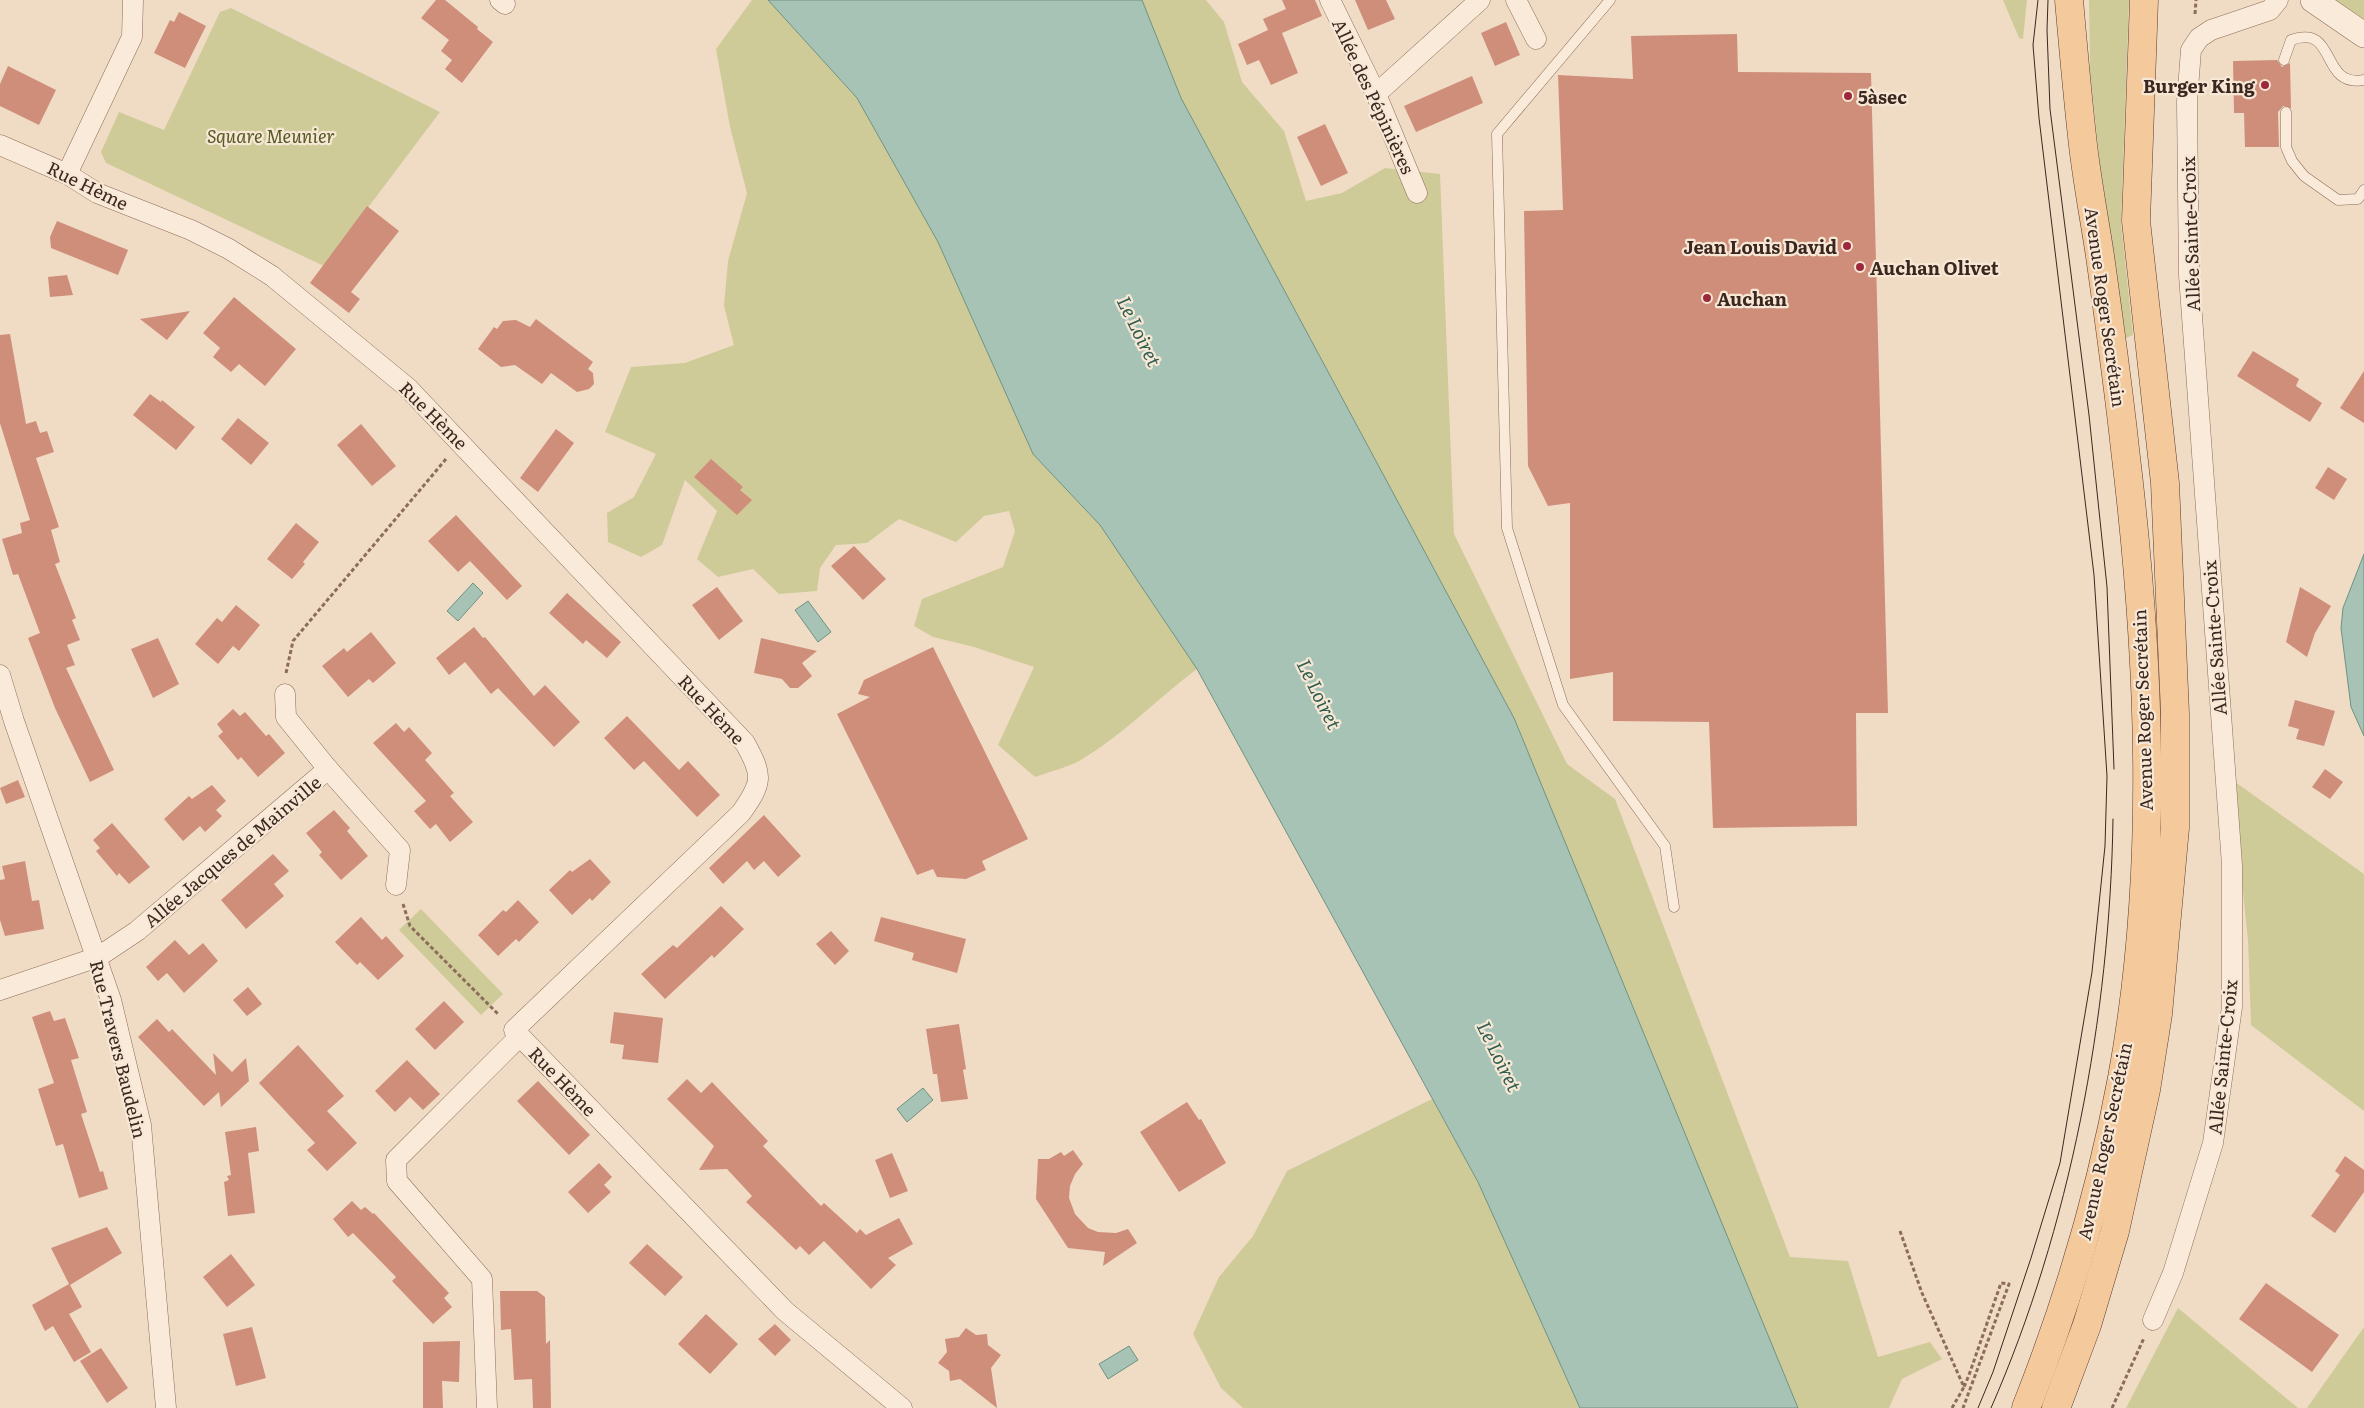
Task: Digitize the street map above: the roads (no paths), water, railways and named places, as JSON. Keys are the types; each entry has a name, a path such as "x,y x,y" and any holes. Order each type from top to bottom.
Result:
{"main road":[{"name":"Avenue Roger Secrétain","path":"2026,1408 2057,1324 2086,1231 2122,1077 2138,960 2147,808 2146,716 2136,563 2126,451 2082,137 2069,0"},
{"name":"Avenue Roger Secrétain","path":"2056,1408 2087,1324 2115,1231 2146,1090 2158,1014 2175,828 2175,713 2165,483 2136,221 2144,0"}],"street":[{"path":"67,174 132,37 133,0"},
{"name":"Allée des Pépinières","path":"1330,0 1376,94 1417,193"},
{"path":"1376,94 1480,0"},
{"path":"1516,0 1536,39"},
{"name":"Allée Sainte-Croix","path":"2153,1320 2173,1273 2213,1143 2232,1007 2232,865 2189,275 2187,102 2191,50 2199,38 2210,30 2270,10 2278,0"},
{"path":"2314,0 2364,35"},
{"name":"Rue Hème","path":"0,145 67,174 97,193 190,230 229,249 272,276 408,388 745,743 758,766 759,780 741,813 517,1033 785,1311 902,1408"},
{"name":"Rue Travers Baudelin","path":"0,675 14,721 98,958 111,1000 141,1125 166,1408"},
{"name":"Allée Jacques de Mainville","path":"0,990 98,958 137,932 328,769 286,717 285,694"},
{"path":"328,769 400,850 396,885"},
{"path":"487,1408 482,1279 397,1181 396,1160 517,1033"}],"lane":[{"path":"1610,0 1497,134 1507,528 1562,705 1665,846 1674,907"},
{"path":"2284,60 2291,40 2307,37 2318,41 2324,46 2332,68 2344,78 2356,81 2364,80"},
{"path":"2286,112 2286,147 2292,160 2304,176 2338,200 2358,199 2364,190"}],"water":[{"name":"Le Loiret","path":"768,0 1142,0 1181,98 1514,718 1798,1408 1580,1408 1478,1182 1197,669 1100,525 1033,454 938,242 857,98"},
{"path":"2364,554 2364,736 2351,707 2341,628 2343,608"},
{"path":"473,583 483,593 458,621 447,611"},
{"path":"808,601 831,632 818,642 795,610"},
{"path":"923,1088 933,1100 907,1122 897,1109"},
{"path":"1129,1346 1138,1360 1108,1379 1099,1364"}],"tram line":[{"path":"1978,1408 1993,1372 2060,1163 2092,972 2105,846 2107,776 2094,575 2039,118 2033,45 2038,0"},
{"path":"2048,0 2047,30 2050,109 2089,415 2107,587 2114,769"},
{"path":"1991,1408 2019,1339 2043,1268 2064,1194 2080,1120 2094,1044 2104,969 2113,819"}],"place":[{"name":"Burger King","path":"2265,85"},
{"name":"5àsec","path":"1848,96"},
{"name":"Jean Louis David","path":"1847,246"},
{"name":"Auchan Olivet","path":"1860,267"},
{"name":"Auchan","path":"1707,298"}],"park label":[{"name":"Square Meunier","path":"271,135"}]}
